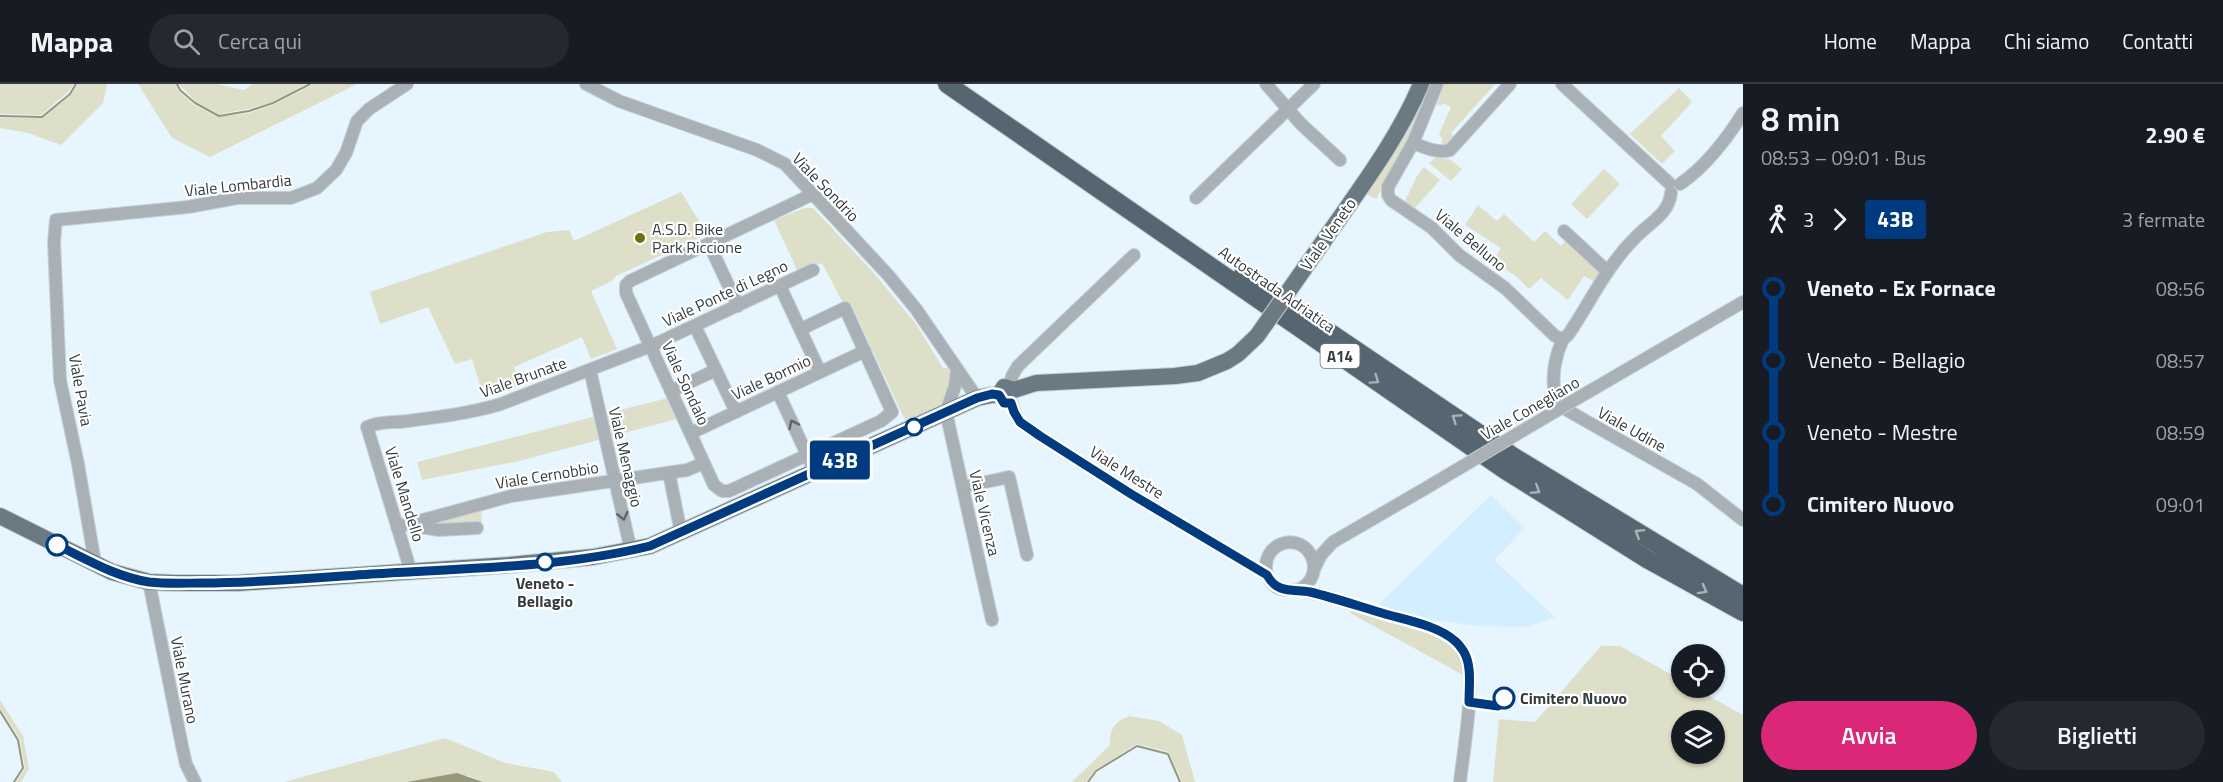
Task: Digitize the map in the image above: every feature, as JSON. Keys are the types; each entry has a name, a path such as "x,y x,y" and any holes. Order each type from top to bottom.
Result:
{"highway":[{"name":"Autostrada Adriatica","path":"947,84 1505,470 1647,559 1743,612"},
{"name":"Autostrada Adriatica","path":"967,84 1514,457 1743,596"}],"main road":[{"name":"Viale Veneto","path":"0,516 121,575 149,582 238,583 508,566 594,557 650,546 977,398 992,394 1008,394 1036,383 1198,373 1227,361 1257,336 1323,242 1393,139 1413,105 1421,84"}],"street":[{"name":"Viale Lombardia","path":"56,220 188,207 237,198 291,198 317,188 336,171 346,153 357,122 369,109 407,84"},
{"name":"Viale Sondrio","path":"586,84 620,101 757,150 785,164 889,276 916,309 977,398"},
{"path":"1266,84 1288,110 1340,160"},
{"path":"1196,198 1314,84"},
{"name":"Viale Belluno","path":"1437,84 1413,142 1388,187 1388,195 1391,200 1432,228 1459,255 1505,288 1546,330 1563,339"},
{"path":"1413,142 1444,152 1450,150 1510,84"},
{"path":"1562,84 1673,187"},
{"path":"1563,339 1607,271 1643,228 1654,222 1662,213 1670,200 1673,187 1690,177 1736,125 1743,113"},
{"path":"738,306 709,244 812,195"},
{"name":"Viale Pavia","path":"56,220 54,242 60,380 78,464 95,563"},
{"path":"1564,231 1607,271"},
{"name":"Viale Sondalo","path":"709,244 630,280 626,285 626,293 714,485 722,491 729,491 807,455"},
{"path":"1008,394 1012,376 1018,366 1134,255"},
{"name":"Viale Ponte di Legno","path":"651,346 813,270"},
{"path":"780,286 820,372"},
{"name":"Viale Conegliano","path":"1313,573 1321,555 1333,542 1743,302"},
{"path":"801,330 845,308 892,412 881,421 807,455"},
{"path":"695,326 736,412"},
{"name":"Viale Udine","path":"1563,339 1557,351 1554,382 1555,393 1564,410 1696,484 1743,520"},
{"name":"Viale Brunate","path":"367,427 376,423 476,411 501,404 651,346"},
{"name":"Viale Bormio","path":"691,433 865,351"},
{"path":"1018,366 1024,375 1036,383"},
{"name":"Viale Menaggio","path":"590,370 631,551"},
{"path":"671,391 716,370"},
{"path":"946,412 955,386 957,370"},
{"path":"778,392 815,472"},
{"name":"Viale Mestre","path":"1008,394 1020,422 1131,494 1267,575 1279,589 1329,596 1434,629 1455,641 1464,652 1468,663 1470,684 1460,782"},
{"name":"Viale Vicenza","path":"946,412 992,620"},
{"name":"Viale Mandello","path":"367,427 411,572"},
{"name":"Viale Cernobbio","path":"397,527 511,496 687,470 704,463"},
{"path":"669,473 681,533"},
{"path":"963,487 1009,477 1027,555"},
{"path":"414,523 415,526 438,530 477,528"},
{"name":"Viale Conegliano","path":"1300,545 1315,546 1333,542"},
{"path":"1267,575 1268,556 1274,549 1282,544 1300,545 1311,555 1313,573 1329,596"},
{"path":"1238,557 1268,556"},
{"path":"1298,590 1306,585 1313,573"},
{"name":"Viale Murano","path":"149,582 186,764 195,782"}],"shaded area":[{"path":"0,84 74,84 41,115 0,114"},
{"path":"78,84 107,84 103,103 61,145 28,133 0,128 0,118 42,118 71,95"},
{"path":"138,84 175,84 194,105 218,117 249,113 273,105 314,84 357,84 210,157 172,138"},
{"path":"179,84 217,84 244,90 253,84 306,84 272,102 219,114 196,102"},
{"path":"1426,84 1433,84 1404,152 1376,199 1365,193"},
{"path":"1443,84 1495,84 1451,133 1453,136 1446,144 1442,144 1439,134 1451,107 1443,103 1441,106 1437,105"},
{"path":"1679,88 1692,102 1661,136 1675,151 1662,164 1630,134"},
{"path":"1436,157 1451,160 1462,169 1451,181 1429,163"},
{"path":"1424,167 1440,180 1414,209 1405,201"},
{"path":"1604,169 1620,184 1587,219 1571,204"},
{"path":"681,192 707,234 616,276 612,281 591,291 617,349 591,359 582,337 514,367 521,385 484,399 472,359 455,364 428,307 380,324 370,292 547,232 569,230 574,241"},
{"path":"1478,205 1497,221 1504,214 1534,242 1545,231 1561,246 1567,239 1601,273 1595,282 1584,276 1568,300 1541,278 1529,289 1517,277 1493,261 1501,248 1465,225"},
{"path":"805,208 813,208 872,271 916,324 943,368 948,368 951,377 950,387 943,401 934,410 907,424 851,304 843,303 822,263 798,272 774,220"},
{"path":"668,398 677,419 609,437 604,414"},
{"path":"597,416 602,439 519,461 422,480 417,462"},
{"path":"1491,495 1525,528 1494,560 1555,617 1526,627 1479,626 1433,620 1376,607"},
{"path":"481,509 482,523 436,523"},
{"path":"1353,611 1403,623 1439,637 1453,647 1462,660 1463,675 1350,613"},
{"path":"1601,646 1620,646 1671,674 1671,698 1713,698 1743,715 1743,782 1493,782 1499,719 1535,722"},
{"path":"0,700 23,736 29,769 21,782 16,782 25,769 20,739 0,708"},
{"path":"1129,716 1159,721 1182,735 1195,782 1182,782 1169,752 1137,744 1095,770 1086,782 1072,782 1110,745 1114,727"},
{"path":"445,738 505,763 554,772 562,782 483,782 469,776 407,782 284,782"},
{"path":"457,773 483,782 407,782"}],"waterway":[{"path":"0,116 42,117 70,94 76,84"},
{"path":"177,84 180,90 195,103 219,116 249,111 273,103 310,84"},
{"path":"0,711 18,740 23,768 14,782"},
{"path":"1088,782 1096,771 1137,746 1168,754 1180,782"}],"bus line":[{"name":"43B","path":"57,545 112,572 130,578 175,584 238,583 508,566 594,557 650,546 977,398 992,394 999,395 1000,400 1004,403 1011,403 1020,422 1040,436 1131,494 1267,575 1279,589 1329,596 1434,629 1455,641 1464,652 1468,663 1469,702 1498,706 1504,698"}],"place":[{"name":"A.S.D. Bike Park Riccione","path":"640,238"},
{"name":"Veneto - Bellagio","path":"545,562"},
{"name":"Cimitero Nuovo","path":"1504,698"}]}
